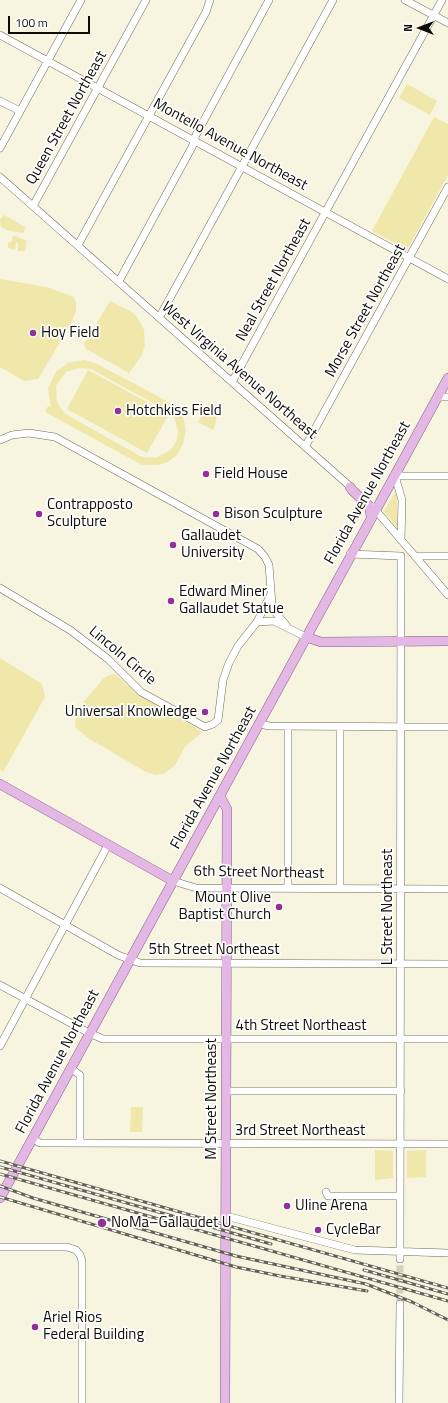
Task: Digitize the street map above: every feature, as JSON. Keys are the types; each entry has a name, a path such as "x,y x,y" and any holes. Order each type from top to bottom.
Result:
{"main road":[{"name":"Florida Avenue Northeast","path":"1,1196 33,1140 70,1068 129,960 260,724 350,554 395,476 448,378"},
{"path":"350,486 352,490 369,506 373,513"},
{"path":"306,637 319,641 448,641"},
{"name":"6th Street Northeast","path":"0,784 173,881"},
{"name":"M Street Northeast","path":"220,796 227,809 225,1403"}],"street":[{"path":"0,148 81,0"},
{"name":"Queen Street Northeast","path":"33,206 146,0"},
{"path":"78,245 206,12 210,0"},
{"path":"119,282 269,0"},
{"path":"159,318 333,0"},
{"path":"405,0 448,23"},
{"name":"Neal Street Northeast","path":"232,382 442,0"},
{"name":"Montello Avenue Northeast","path":"0,35 448,279"},
{"path":"0,101 20,111"},
{"name":"West Virginia Avenue Northeast","path":"0,177 350,486"},
{"name":"Morse Street Northeast","path":"305,447 448,187"},
{"path":"438,397 448,397"},
{"name":"Lincoln Circle","path":"0,440 12,435 29,433 55,437 258,549 266,557 270,565 272,604 276,613 286,625"},
{"path":"401,540 402,500 395,476 448,476"},
{"path":"373,513 401,540 448,595"},
{"name":"L Street Northeast","path":"350,554 401,556 400,1255"},
{"path":"415,556 448,556"},
{"name":"Lincoln Circle","path":"0,588 70,630 108,660 142,692 205,727 218,720 223,680 229,663 238,646 257,622 271,594"},
{"name":"Lincoln Circle","path":"257,622 274,621 286,625 306,637"},
{"path":"260,724 288,727 448,727"},
{"path":"288,727 288,888"},
{"path":"340,727 340,888"},
{"path":"1,1041 26,998 108,845"},
{"name":"6th Street Northeast","path":"173,881 192,888 448,888"},
{"name":"5th Street Northeast","path":"0,888 129,960 140,963 448,964"},
{"name":"4th Street Northeast","path":"0,985 89,1033 105,1039 448,1039"},
{"path":"70,1068 80,1076 80,1143"},
{"path":"226,1091 401,1091"},
{"name":"3rd Street Northeast","path":"33,1140 40,1142 80,1143 448,1144"},
{"path":"326,1192 328,1196 400,1196"},
{"path":"226,1216 326,1244 370,1252 400,1255 448,1253"},
{"path":"0,1247 67,1247 76,1250 82,1261 82,1403"},
{"path":"399,1403 400,1304"}],"shaded area":[{"path":"407,84 437,101 430,115 399,98"},
{"path":"434,117 448,124 448,175 407,250 372,231"},
{"path":"4,215 25,227 24,233 9,231 1,227 0,219"},
{"path":"13,235 27,241 25,251 18,251 18,244 16,242 15,250 8,248 8,243 12,241"},
{"name":"Hoy Field","path":"0,279 47,287 74,297 76,310 71,324 38,379 24,381 0,367"},
{"path":"110,301 130,311 137,317 144,330 145,345 142,355 129,373 86,349 84,344"},
{"path":"84,360 95,363 170,403 183,417 186,430 183,444 177,455 168,462 158,465 142,465 45,412 48,406 51,407 48,388 56,372 68,363","holes":["79,368 91,369 169,412 174,418 178,431 177,440 171,450 156,458 142,457 64,413 57,402 56,386 66,372"]},
{"name":"Hotchkiss Field","path":"88,370 169,414 147,453 67,409"},
{"path":"209,403 215,408 216,405 218,407 213,430 198,422"},
{"path":"395,492 397,495 397,528 384,511"},
{"path":"0,658 42,684 45,697 3,772 0,770"},
{"path":"115,674 139,695 200,730 201,733 185,747 175,765 165,773 156,775 146,772 88,738 75,727 76,716 82,704 103,679 109,675"},
{"path":"131,1107 143,1107 142,1132 130,1132"},
{"path":"375,1150 393,1151 393,1178 375,1180"},
{"path":"426,1150 426,1177 407,1178 407,1151"}],"tunnel":[{"path":"400,1259 400,1304"}],"railway":[{"path":"0,1161 448,1288"},
{"path":"0,1167 271,1244"},
{"path":"0,1174 448,1301"},
{"path":"0,1186 33,1198 236,1256 366,1284 412,1302 448,1320"},
{"path":"0,1197 236,1267 367,1291"},
{"path":"364,1270 448,1294"}],"place":[{"name":"Hoy Field","path":"33,333"},
{"name":"Hotchkiss Field","path":"118,411"},
{"name":"Field House","path":"206,474"},
{"name":"Contrapposto Sculpture","path":"39,514"},
{"name":"Bison Sculpture","path":"216,514"},
{"name":"Gallaudet University","path":"173,545"},
{"name":"Edward Miner Gallaudet Statue","path":"171,601"},
{"name":"Universal Knowledge","path":"205,712"},
{"name":"Mount Olive Baptist Church","path":"279,907"},
{"name":"Uline Arena","path":"287,1206"},
{"name":"NoMa–Gallaudet U","path":"102,1223"},
{"name":"CycleBar","path":"318,1230"},
{"name":"Ariel Rios Federal Building","path":"35,1327"}]}
